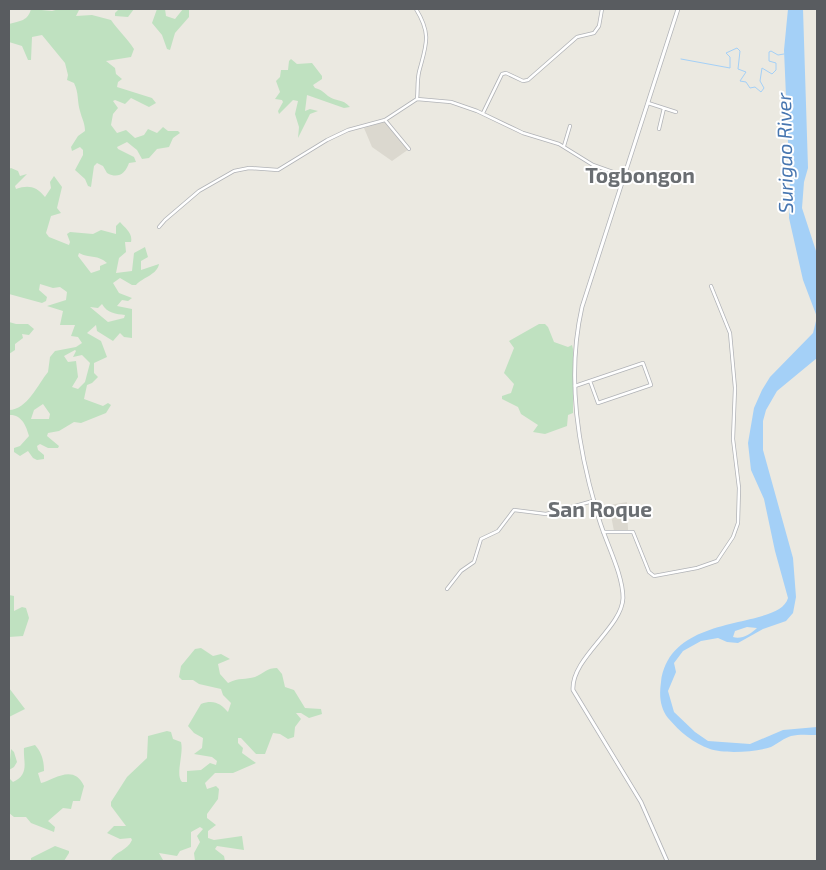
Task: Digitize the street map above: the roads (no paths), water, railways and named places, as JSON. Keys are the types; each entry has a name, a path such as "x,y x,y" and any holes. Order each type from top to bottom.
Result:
{"street":[{"path":"416,9 426,27 427,43 418,77 417,99"},
{"path":"483,113 502,74 506,72 523,81 528,80 578,37 594,33 598,26 602,9"},
{"path":"667,861 641,802 573,690 577,672 619,613 623,601 619,574 593,501 579,443 575,386 577,333 582,307 678,9"},
{"path":"159,227 199,191 234,171 249,168 278,170 327,140 348,130 385,120 417,99 450,102 483,113 523,133 564,146 594,165 624,176"},
{"path":"648,103 676,112"},
{"path":"659,129 664,108"},
{"path":"385,120 409,148"},
{"path":"564,146 570,126"},
{"path":"603,532 633,532 649,572 654,576 714,562 736,532 740,500 733,439 736,404 733,366 729,327 711,286"},
{"path":"575,386 644,363 651,385 598,403 590,382"},
{"path":"448,590 461,571 474,562 481,540 498,531 514,510 546,514 593,501"}],"water":[{"path":"788,9 803,9 808,168 804,182 802,208 817,254 817,317 803,280 789,218 790,189 784,50"},
{"path":"817,317 817,358 777,391 766,410 763,421 763,450 793,558 796,597 793,613 786,621 763,629 738,643 727,642 718,638 701,641 683,651 674,663 676,672 668,691 674,712 695,732 708,741 750,744 783,730 817,727 817,735 791,736 771,747 757,750 740,752 716,751 692,740 668,718 663,710 661,701 661,682 669,659 683,643 703,632 766,615 780,608 788,598 775,551 764,499 751,470 748,443 754,408 762,390 770,377 813,333","holes":["747,627 757,628 746,636 733,637 735,631"]}],"waterway":[{"name":"Surigao River","path":"681,59 730,68 730,57 726,53 737,48 740,51 738,69 746,72 740,81 746,82 750,88 755,87 761,92 764,88 760,81 762,68 772,74 776,70 776,63 769,61 769,52 771,51 778,55 784,54"}],"district":[{"name":"Togbongon","path":"640,174"},
{"name":"San Roque","path":"600,508"}]}
